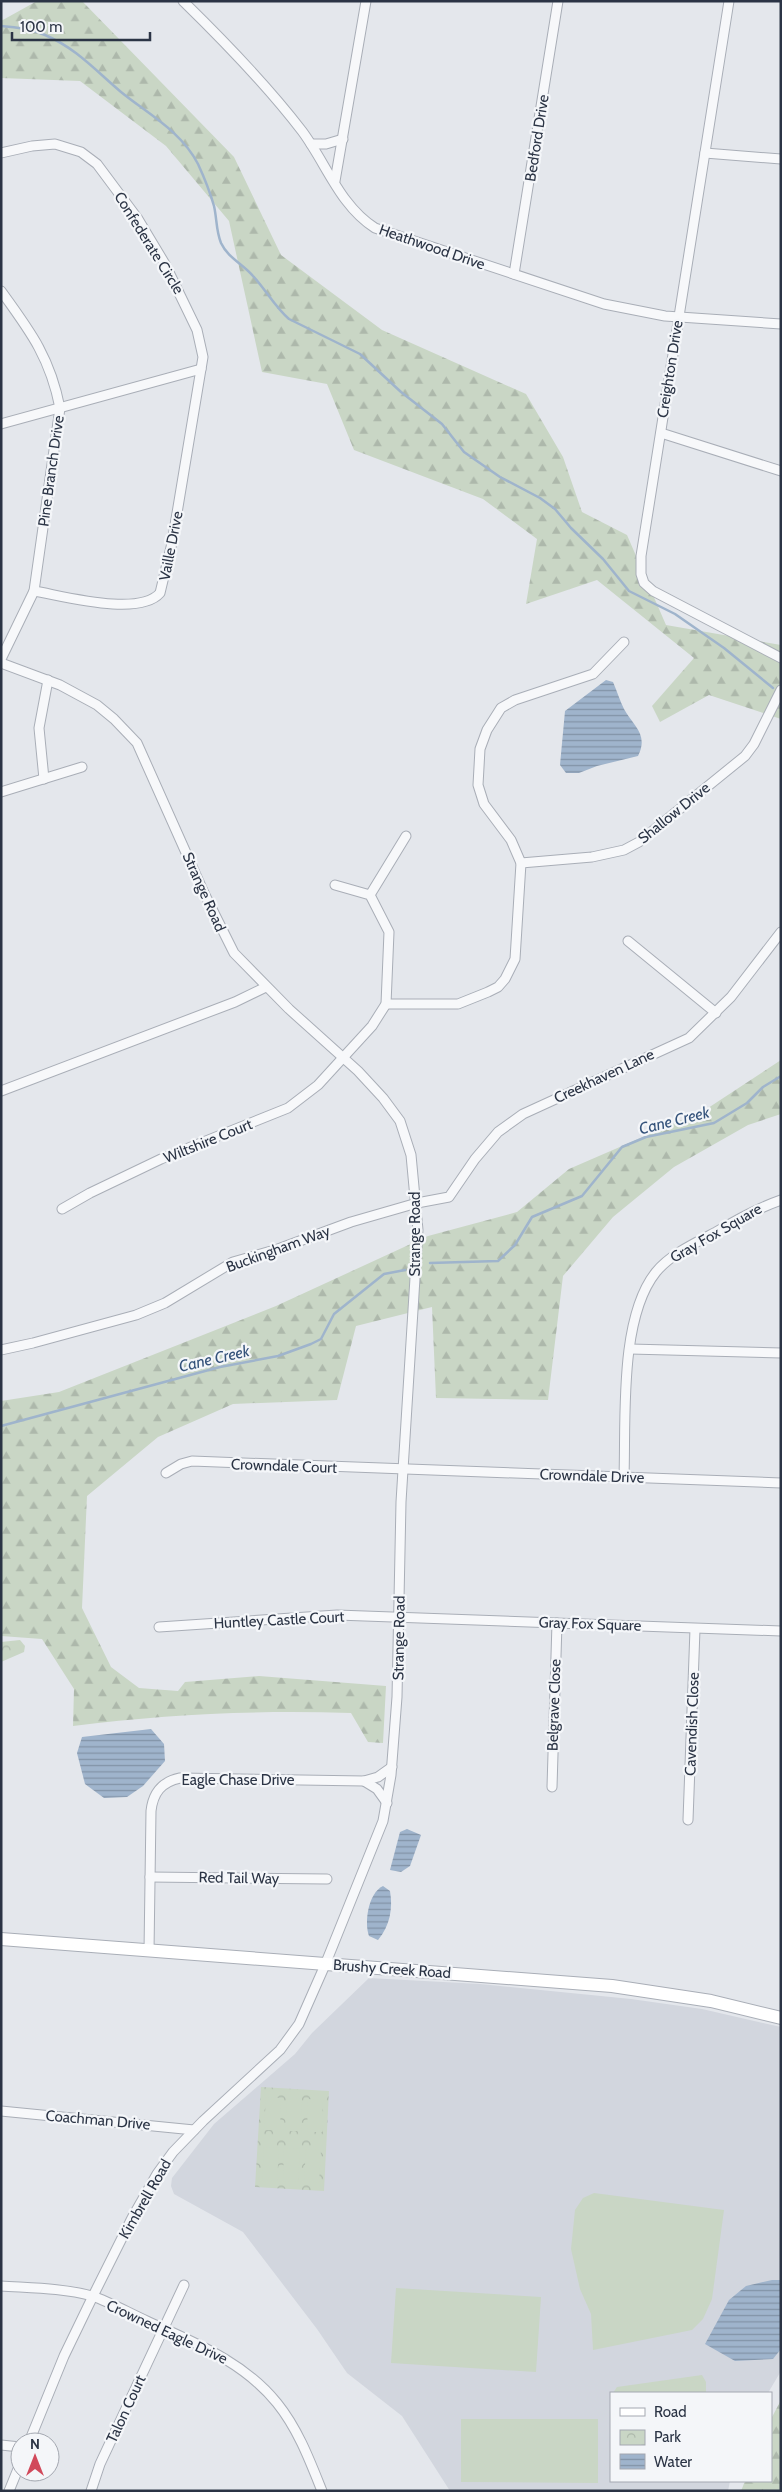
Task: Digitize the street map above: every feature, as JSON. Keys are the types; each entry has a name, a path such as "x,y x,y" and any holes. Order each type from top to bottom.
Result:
{"street":[{"name":"Heathwood Drive","path":"183,1 256,75 312,144 354,211 374,228 604,304 665,316 781,324"},
{"path":"335,181 366,1"},
{"name":"Bedford Drive","path":"514,274 558,1"},
{"name":"Creighton Drive","path":"729,1 641,556 642,574 644,583 665,599 781,658"},
{"path":"312,144 326,144 343,139"},
{"name":"Confederate Circle","path":"1,153 32,146 56,144 81,152 103,171 138,219 180,291 200,340 203,357 201,369"},
{"path":"704,153 781,159"},
{"name":"Pine Branch Drive","path":"1,290 44,354 55,384 60,408 34,591 1,659"},
{"path":"1,424 201,369"},
{"name":"Vaille Drive","path":"34,591 123,605 145,603 160,593 172,543 201,369"},
{"path":"660,433 781,471"},
{"path":"335,884 353,888 370,895 388,932 386,1004 458,1004 498,987 509,972 515,958 521,863 511,840 484,804 478,784 480,749 487,730 501,708 515,700 593,674 624,642"},
{"name":"Strange Road","path":"1,663 48,680 97,705 114,718 138,743 225,939 240,961 384,1098 400,1121 411,1155 417,1203 417,1257 404,1470 392,1767 387,1803 376,1841 326,1965"},
{"path":"44,779 39,728 48,680"},
{"name":"Shallow Drive","path":"521,863 609,855 639,842 745,756 754,744 781,690"},
{"path":"1,792 82,767"},
{"path":"370,895 406,836"},
{"name":"Creekhaven Lane","path":"417,1203 449,1197 475,1159 498,1132 523,1114 689,1038 731,997 781,932"},
{"path":"628,941 716,1013"},
{"path":"1,1091 235,1002 266,987"},
{"name":"Wiltshire Court","path":"62,1209 90,1193 161,1159 288,1108 312,1091 372,1026 386,1004"},
{"name":"Gray Fox Square","path":"624,1477 630,1349 636,1312 648,1284 665,1263 691,1245 756,1210 781,1200"},
{"name":"Buckingham Way","path":"1,1350 33,1344 136,1315 166,1303 233,1262 417,1203"},
{"path":"630,1349 781,1353"},
{"name":"Crowndale Court","path":"166,1473 181,1464 192,1461 404,1470"},
{"name":"Crowndale Drive","path":"404,1470 781,1483"},
{"name":"Huntley Castle Court","path":"159,1627 337,1615 399,1617"},
{"name":"Gray Fox Square","path":"399,1617 781,1631"},
{"name":"Belgrave Close","path":"552,1787 557,1623"},
{"name":"Cavendish Close","path":"688,1820 695,1629"},
{"name":"Eagle Chase Drive","path":"149,1951 152,1800 160,1787 171,1780 197,1778 364,1781 378,1777 392,1767"},
{"path":"364,1781 377,1789 387,1803"},
{"name":"Red Tail Way","path":"150,1877 327,1879"},
{"name":"Brushy Creek Road","path":"1,1939 326,1965 490,1975 621,1987 711,2001 781,2018"},
{"name":"Kimbrell Road","path":"33,2432 64,2356 132,2218 157,2174 173,2152 194,2130 280,2050 293,2034 326,1965"},
{"name":"Coachman Drive","path":"1,2111 194,2130"},
{"name":"Talon Court","path":"91,2491 100,2464 184,2285"},
{"name":"Crowned Eagle Drive","path":"1,2286 68,2291 93,2296 220,2355 252,2377 278,2404 300,2439 322,2491"}],"shaded area":[{"path":"369,1978 480,1984 631,1999 702,2009 781,2027 781,2371 769,2392 610,2392 610,2482 730,2482 728,2491 450,2491 402,2416 347,2373 317,2329 243,2232 174,2194 171,2186 172,2178 214,2124 295,2054 312,2033"}],"green space":[{"path":"37,1 82,1 234,157 281,255 382,330 526,394 563,457 582,512 627,535 666,625 781,645 781,719 709,695 660,722 652,706 694,658 597,580 526,604 537,539 483,499 354,450 327,384 262,372 229,221 166,146 80,81 1,78 1,21"},
{"path":"781,1060 781,1114 748,1125 674,1167 613,1217 563,1276 548,1400 436,1398 432,1307 356,1326 337,1400 233,1404 158,1437 87,1496 82,1608 111,1667 139,1688 178,1691 185,1682 259,1676 386,1686 383,1743 368,1742 351,1713 281,1712 212,1714 143,1718 73,1726 74,1689 42,1639 1,1636 1,1401 59,1392 276,1306 428,1236 517,1212 569,1169 705,1110"},
{"path":"20,1640 25,1646 24,1652 1,1662 1,1642"},
{"path":"261,2087 329,2091 324,2191 255,2187"},
{"path":"266,2097 281,2098 280,2130 264,2130"},
{"path":"287,2098 302,2099 301,2131 285,2131"},
{"path":"308,2099 323,2100 322,2132 307,2132"},
{"path":"264,2147 279,2148 277,2181 262,2180"},
{"path":"284,2148 300,2149 298,2182 283,2181"},
{"path":"306,2149 321,2150 319,2183 304,2182"},
{"path":"594,2193 724,2210 712,2299 703,2319 692,2330 593,2350 591,2314 580,2289 571,2249 575,2210 583,2198"},
{"path":"396,2288 541,2297 536,2372 391,2363"},
{"path":"702,2375 706,2382 706,2392 614,2392 617,2387"},
{"path":"781,2400 781,2491 741,2491 745,2482 772,2482 772,2417"},
{"path":"461,2419 598,2419 598,2483 461,2482"}],"water":[{"path":"606,680 613,682 624,709 641,736 642,742 638,756 597,766 579,773 566,773 560,765 565,711"},
{"path":"151,1729 164,1744 165,1761 143,1786 127,1797 104,1798 85,1784 77,1753 82,1737"},
{"path":"407,1829 421,1835 410,1866 401,1872 390,1870 400,1832"},
{"path":"383,1886 390,1891 391,1910 388,1923 378,1940 369,1936 367,1916 374,1895"},
{"path":"772,2280 781,2280 781,2349 773,2359 735,2361 705,2344 729,2300 746,2286"}],"waterway":[{"path":"1,26 34,31 66,46 183,142 198,164 207,185 214,206 221,243 232,257 253,276 289,319 360,354 401,392 442,424 464,452 500,477 540,498 555,509 571,528 603,559 629,591 675,614 724,648 773,688"},
{"name":"Cane Creek","path":"430,1263 498,1261 515,1245 532,1217 582,1196 622,1147 646,1137 714,1123 747,1103 763,1087 781,1076"},
{"name":"Cane Creek","path":"1,1426 220,1367 278,1356 311,1344 321,1339 334,1314 384,1274 405,1270"}]}
